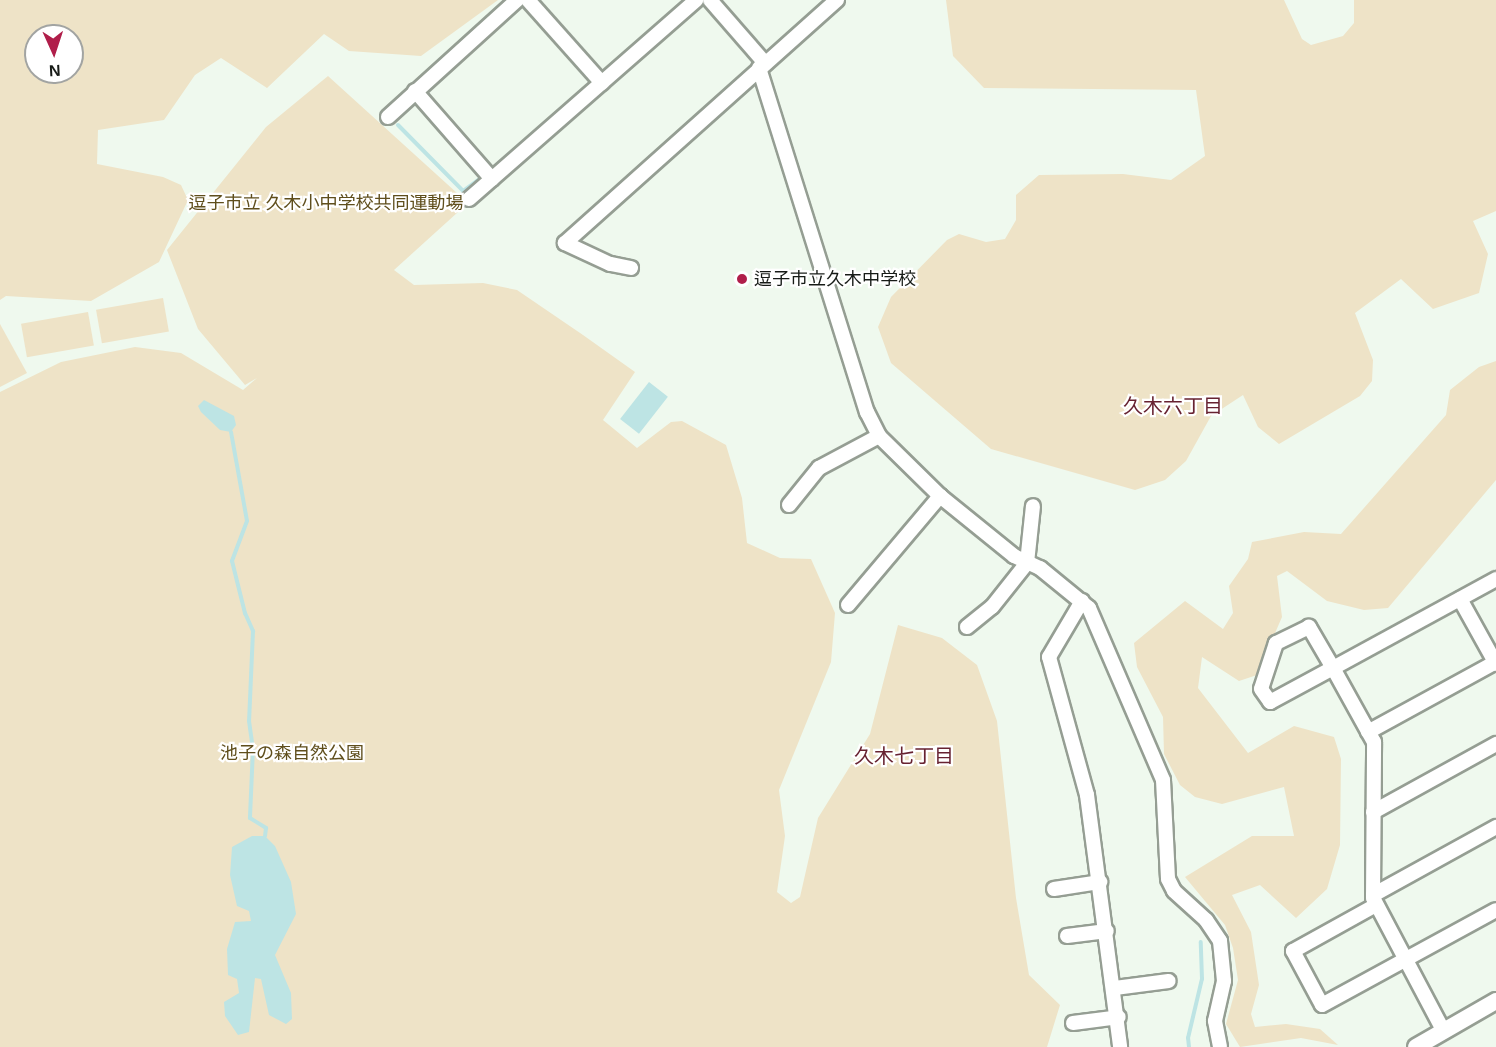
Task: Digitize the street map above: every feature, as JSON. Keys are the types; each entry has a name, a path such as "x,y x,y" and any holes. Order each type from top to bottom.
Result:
{"street":[{"path":"388,117 517,0"},
{"path":"528,0 599,79"},
{"path":"469,200 490,176 599,79 696,0"},
{"path":"710,0 762,66 867,412 879,436 940,496 1014,556 1082,601 1163,780 1168,879 1174,891 1206,920 1220,940 1224,981 1215,1020 1220,1047"},
{"path":"631,268 610,264 565,243 837,0"},
{"path":"416,91 490,176"},
{"path":"789,505 819,468 879,436"},
{"path":"848,605 940,496"},
{"path":"967,627 992,607 1027,563 1033,507"},
{"path":"1443,1030 1375,900 1374,742 1368,732 1333,669 1309,627 1276,643 1261,689 1270,702 1333,669 1496,579"},
{"path":"1368,732 1496,663 1460,598"},
{"path":"1082,601 1049,657 1087,795 1119,1017 1120,1047"},
{"path":"1373,812 1496,744"},
{"path":"1496,827 1293,951 1322,1005 1496,910"},
{"path":"1054,889 1100,882"},
{"path":"1067,936 1107,931"},
{"path":"1115,988 1169,981"},
{"path":"1416,1047 1496,1001"},
{"path":"1073,1023 1119,1017"}],"green space":[{"path":"0,0 498,0 421,56 349,51 324,34 267,88 221,58 195,75 164,120 98,130 97,164 163,177 181,185 188,200 159,262 91,301 6,296 0,300"},
{"path":"946,0 1284,0 1302,39 1311,45 1343,36 1354,23 1354,0 1496,0 1496,211 1473,221 1488,254 1479,293 1433,309 1401,279 1355,313 1373,360 1372,381 1360,396 1279,444 1258,427 1243,395 1211,416 1186,461 1165,480 1135,490 991,449 891,363 878,327 891,297 947,240 959,234 986,242 1005,239 1016,220 1016,195 1039,175 1123,174 1171,180 1205,156 1196,90 984,88 953,56"},
{"name":"池子の森自然公園","path":"328,76 468,203 394,270 414,285 483,283 517,290 583,335 635,372 603,420 637,448 671,422 682,421 726,445 742,498 747,543 780,558 811,559 835,613 831,662 779,790 785,836 777,892 791,903 800,897 818,818 870,734 898,625 942,638 977,665 997,721 1016,898 1029,975 1060,1005 1047,1047 0,1047 0,392 61,362 135,347 181,353 243,390 257,378 245,385 198,329 167,250 266,127"},
{"path":"163,298 169,331 102,343 96,310"},
{"path":"88,312 94,345 27,357 21,324"},
{"path":"0,324 27,373 0,387"},
{"path":"1496,361 1496,480 1388,608 1364,610 1327,601 1287,571 1277,576 1282,617 1257,675 1239,681 1202,657 1198,688 1248,753 1294,726 1334,737 1341,759 1340,845 1327,889 1296,918 1260,885 1232,895 1251,932 1259,985 1251,1014 1255,1027 1286,1024 1320,1029 1338,1045 1301,1038 1240,1047 1226,1024 1238,980 1233,948 1225,925 1185,877 1252,836 1294,836 1284,787 1222,804 1195,797 1180,785 1164,754 1163,717 1137,667 1134,643 1185,601 1223,629 1233,613 1229,586 1248,559 1252,542 1304,532 1341,534 1446,415 1450,390 1479,367"}],"water":[{"path":"649,382 668,397 639,434 620,419"},
{"path":"204,400 234,416 236,425 231,432 220,430 201,412 198,406"},
{"path":"252,836 265,836 275,846 291,882 296,914 275,955 291,993 292,1019 286,1024 269,1015 261,979 255,978 249,1032 238,1035 225,1016 224,1002 239,993 237,979 228,975 227,949 235,922 251,921 249,911 237,906 230,875 232,847"}],"waterway":[{"path":"398,125 463,191 484,176"},
{"path":"490,171 527,139"},
{"path":"231,432 247,521 232,561 245,613 253,631 249,721 253,748 250,818 266,828 265,836"},
{"path":"1189,1047 1188,1038 1202,979 1201,942"}],"place":[{"name":"逗子市立久木中学校","path":"742,279"}],"district":[{"name":"久木六丁目","path":"1173,406"},
{"name":"久木七丁目","path":"904,756"}],"park label":[{"name":"逗子市立 久木小中学校共同運動場","path":"326,203"}]}
